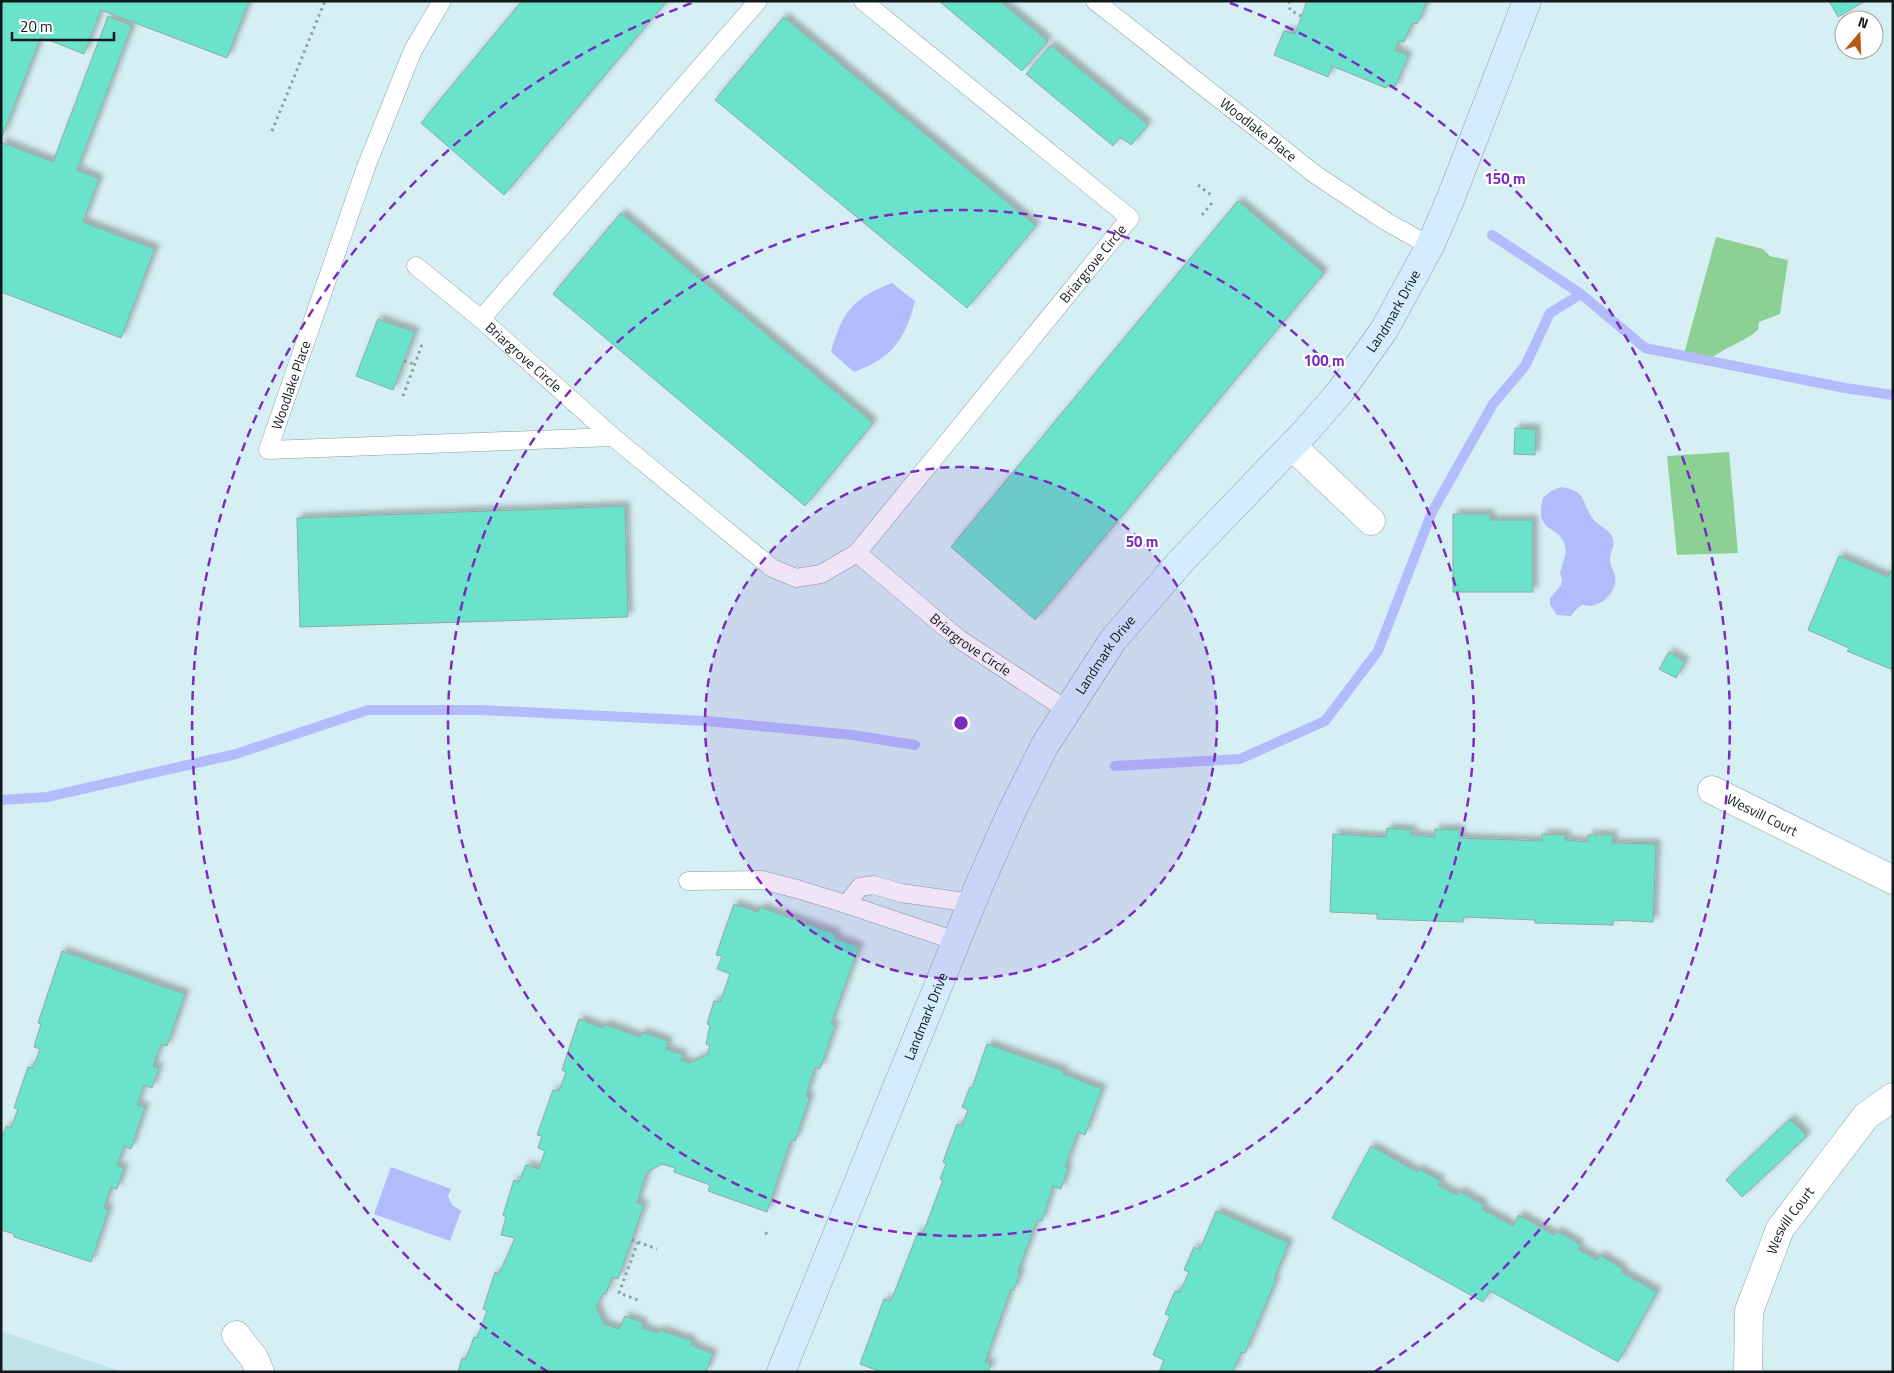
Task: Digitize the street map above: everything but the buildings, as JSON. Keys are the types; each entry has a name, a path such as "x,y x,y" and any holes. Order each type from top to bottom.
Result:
{"street":[{"name":"Landmark Drive","path":"781,1372 956,941 1012,811 1044,745 1113,640 1182,559 1292,446 1340,392 1384,330 1430,246 1528,1"},
{"path":"1292,446 1371,522"},
{"name":"Wesvill Court","path":"1712,790 1893,880"},
{"name":"Wesvill Court","path":"1748,1372 1748,1311 1780,1229 1866,1116 1893,1097"},
{"path":"236,1335 254,1358 260,1372"}],"lane":[{"name":"Woodlake Place","path":"442,1 413,50 366,168 268,450 613,437"},
{"name":"Briargrove Circle","path":"758,1 481,319 613,437 772,568 796,578 821,574 857,553 1130,218 864,1"},
{"name":"Woodlake Place","path":"1095,1 1316,175 1387,222 1430,246"},
{"path":"416,266 481,319"},
{"name":"Briargrove Circle","path":"857,553 959,640 1067,710"},
{"path":"688,881 762,880 849,905 956,941"},
{"path":"849,905 852,897 860,887 874,885 901,893 972,903"}],"path":[{"path":"272,131 325,1"},
{"path":"1289,1 1290,10 1301,16"},
{"path":"1198,185 1211,195"},
{"path":"1202,215 1212,203"},
{"path":"403,396 423,342"},
{"path":"404,361 414,364"},
{"path":"765,1233 771,1235"},
{"path":"632,1240 657,1249"},
{"path":"638,1242 619,1293 638,1300"}],"shaded area":[{"path":"1,1331 123,1372 1,1372"}],"green space":[{"path":"1716,237 1763,249 1770,256 1788,260 1780,314 1759,322 1758,330 1709,360 1684,354"},
{"path":"1729,452 1738,553 1677,555 1667,456"}],"water":[{"path":"892,283 915,301 907,327 895,346 887,354 867,367 854,372 831,352 840,326 851,308 858,301 868,294"},
{"path":"1561,487 1576,491 1580,495 1594,520 1610,533 1613,541 1610,562 1615,580 1612,591 1603,601 1590,606 1582,605 1571,616 1557,615 1550,605 1550,598 1561,585 1560,573 1566,552 1564,542 1559,535 1545,525 1541,517 1543,498 1551,491"},
{"path":"391,1167 451,1189 448,1196 452,1205 461,1211 450,1241 374,1214"}],"waterway":[{"path":"1492,235 1581,294 1645,348 1845,388 1893,395"},
{"path":"1115,766 1240,759 1325,721 1378,651 1432,512 1493,404 1525,366 1550,313 1581,294"},
{"path":"1,800 47,797 236,754 368,710 481,710 707,721 852,735 915,745"}]}
